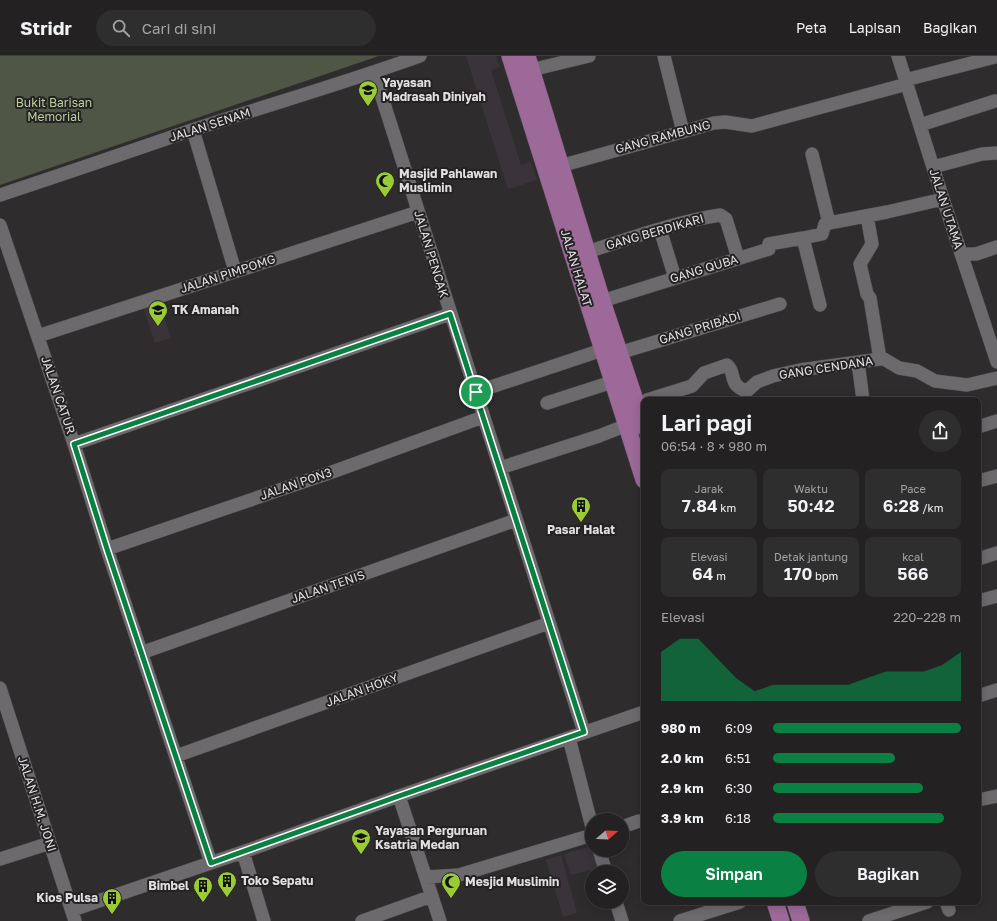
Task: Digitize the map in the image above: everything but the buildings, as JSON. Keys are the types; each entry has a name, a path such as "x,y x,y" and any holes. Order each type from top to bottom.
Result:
{"main road":[{"name":"JALAN HALAT","path":"510,56 641,471"},
{"name":"JALAN HALAT","path":"529,63 602,301 619,352 641,400"},
{"path":"776,905 781,921"},
{"path":"796,905 801,921"}],"street":[{"name":"JALAN SENAM","path":"0,195 80,170 193,130 420,56"},
{"path":"529,63 589,56"},
{"path":"664,56 683,132"},
{"name":"JALAN UTAMA","path":"898,56 961,254 994,342 997,362"},
{"name":"GANG RAMBUNG","path":"560,166 714,123 725,122 752,126 995,57"},
{"name":"JALAN PENCAK","path":"374,72 584,732"},
{"path":"920,125 995,101"},
{"path":"193,130 235,271"},
{"path":"933,167 982,154 997,153"},
{"path":"812,154 829,223"},
{"path":"820,305 803,238 822,234 825,224 943,198"},
{"name":"JALAN PIMPOMG","path":"38,336 418,212"},
{"name":"GANG BERDIKARI","path":"587,252 660,229 720,215 726,219 738,258"},
{"path":"866,216 872,244 860,264 867,294 870,298 880,358"},
{"path":"660,229 675,278"},
{"name":"JALAN CATUR","path":"1,233 38,336 211,863"},
{"name":"GANG QUBA","path":"602,301 769,249 769,244 803,238"},
{"path":"961,254 976,254 997,247"},
{"name":"GANG PRIBADI","path":"619,352 780,304"},
{"path":"74,444 450,314"},
{"path":"476,392 602,350"},
{"name":"GANG CENDANA","path":"748,395 758,382 774,376 800,370 880,358 899,368 917,371 935,381 966,385 997,378"},
{"path":"858,362 863,397"},
{"path":"658,397 692,386 704,373 727,365 735,384 748,395"},
{"path":"547,403 612,382"},
{"name":"JALAN PON3","path":"107,549 335,471 483,417"},
{"path":"981,426 997,421"},
{"path":"500,468 599,436 626,425"},
{"path":"981,480 997,476"},
{"name":"JALAN TENIS","path":"141,653 516,520"},
{"path":"981,558 997,553"},
{"path":"981,600 997,596"},
{"name":"JALAN HOKY","path":"176,756 549,623"},
{"name":"JALAN H.M. JONI","path":"0,688 74,916"},
{"path":"981,695 997,690"},
{"path":"74,916 211,863 399,796 641,713"},
{"path":"568,738 588,813"},
{"path":"399,796 440,921"},
{"path":"981,799 997,796"},
{"path":"629,825 639,822"},
{"path":"426,877 459,875 585,838"},
{"path":"0,859 50,843"},
{"path":"243,852 264,921"},
{"path":"362,921 432,896"},
{"path":"680,921 731,905"},
{"path":"869,921 917,905"},
{"path":"618,909 622,921"}],"shaded area":[{"path":"466,56 496,56 500,67 491,70 521,165 531,162 537,180 508,189"},
{"name":"TK Amanah","path":"153,304 157,315 163,313 171,338 155,343 143,307"},
{"path":"585,848 585,857 595,857 597,865 585,865 585,871 571,875 564,854"},
{"path":"561,855 577,913 563,917 546,860"}],"green space":[{"name":"Bukit Barisan Memorial","path":"0,56 379,56 0,185"}],"place":[{"name":"Yayasan Madrasah Diniyah","path":"368,107"},
{"name":"Masjid Pahlawan Muslimin","path":"385,198"},
{"name":"TK Amanah","path":"158,327"},
{"name":"Pasar Halat","path":"581,523"},
{"name":"Yayasan Perguruan Ksatria Medan","path":"361,855"},
{"name":"Toko Sepatu","path":"227,898"},
{"name":"Mesjid Muslimin","path":"451,899"},
{"name":"Bimbel","path":"203,903"},
{"name":"Kios Pulsa","path":"112,915"}],"route":[{"path":"450,314 476,392 584,732 211,863 141,653 74,444 450,314"}]}
